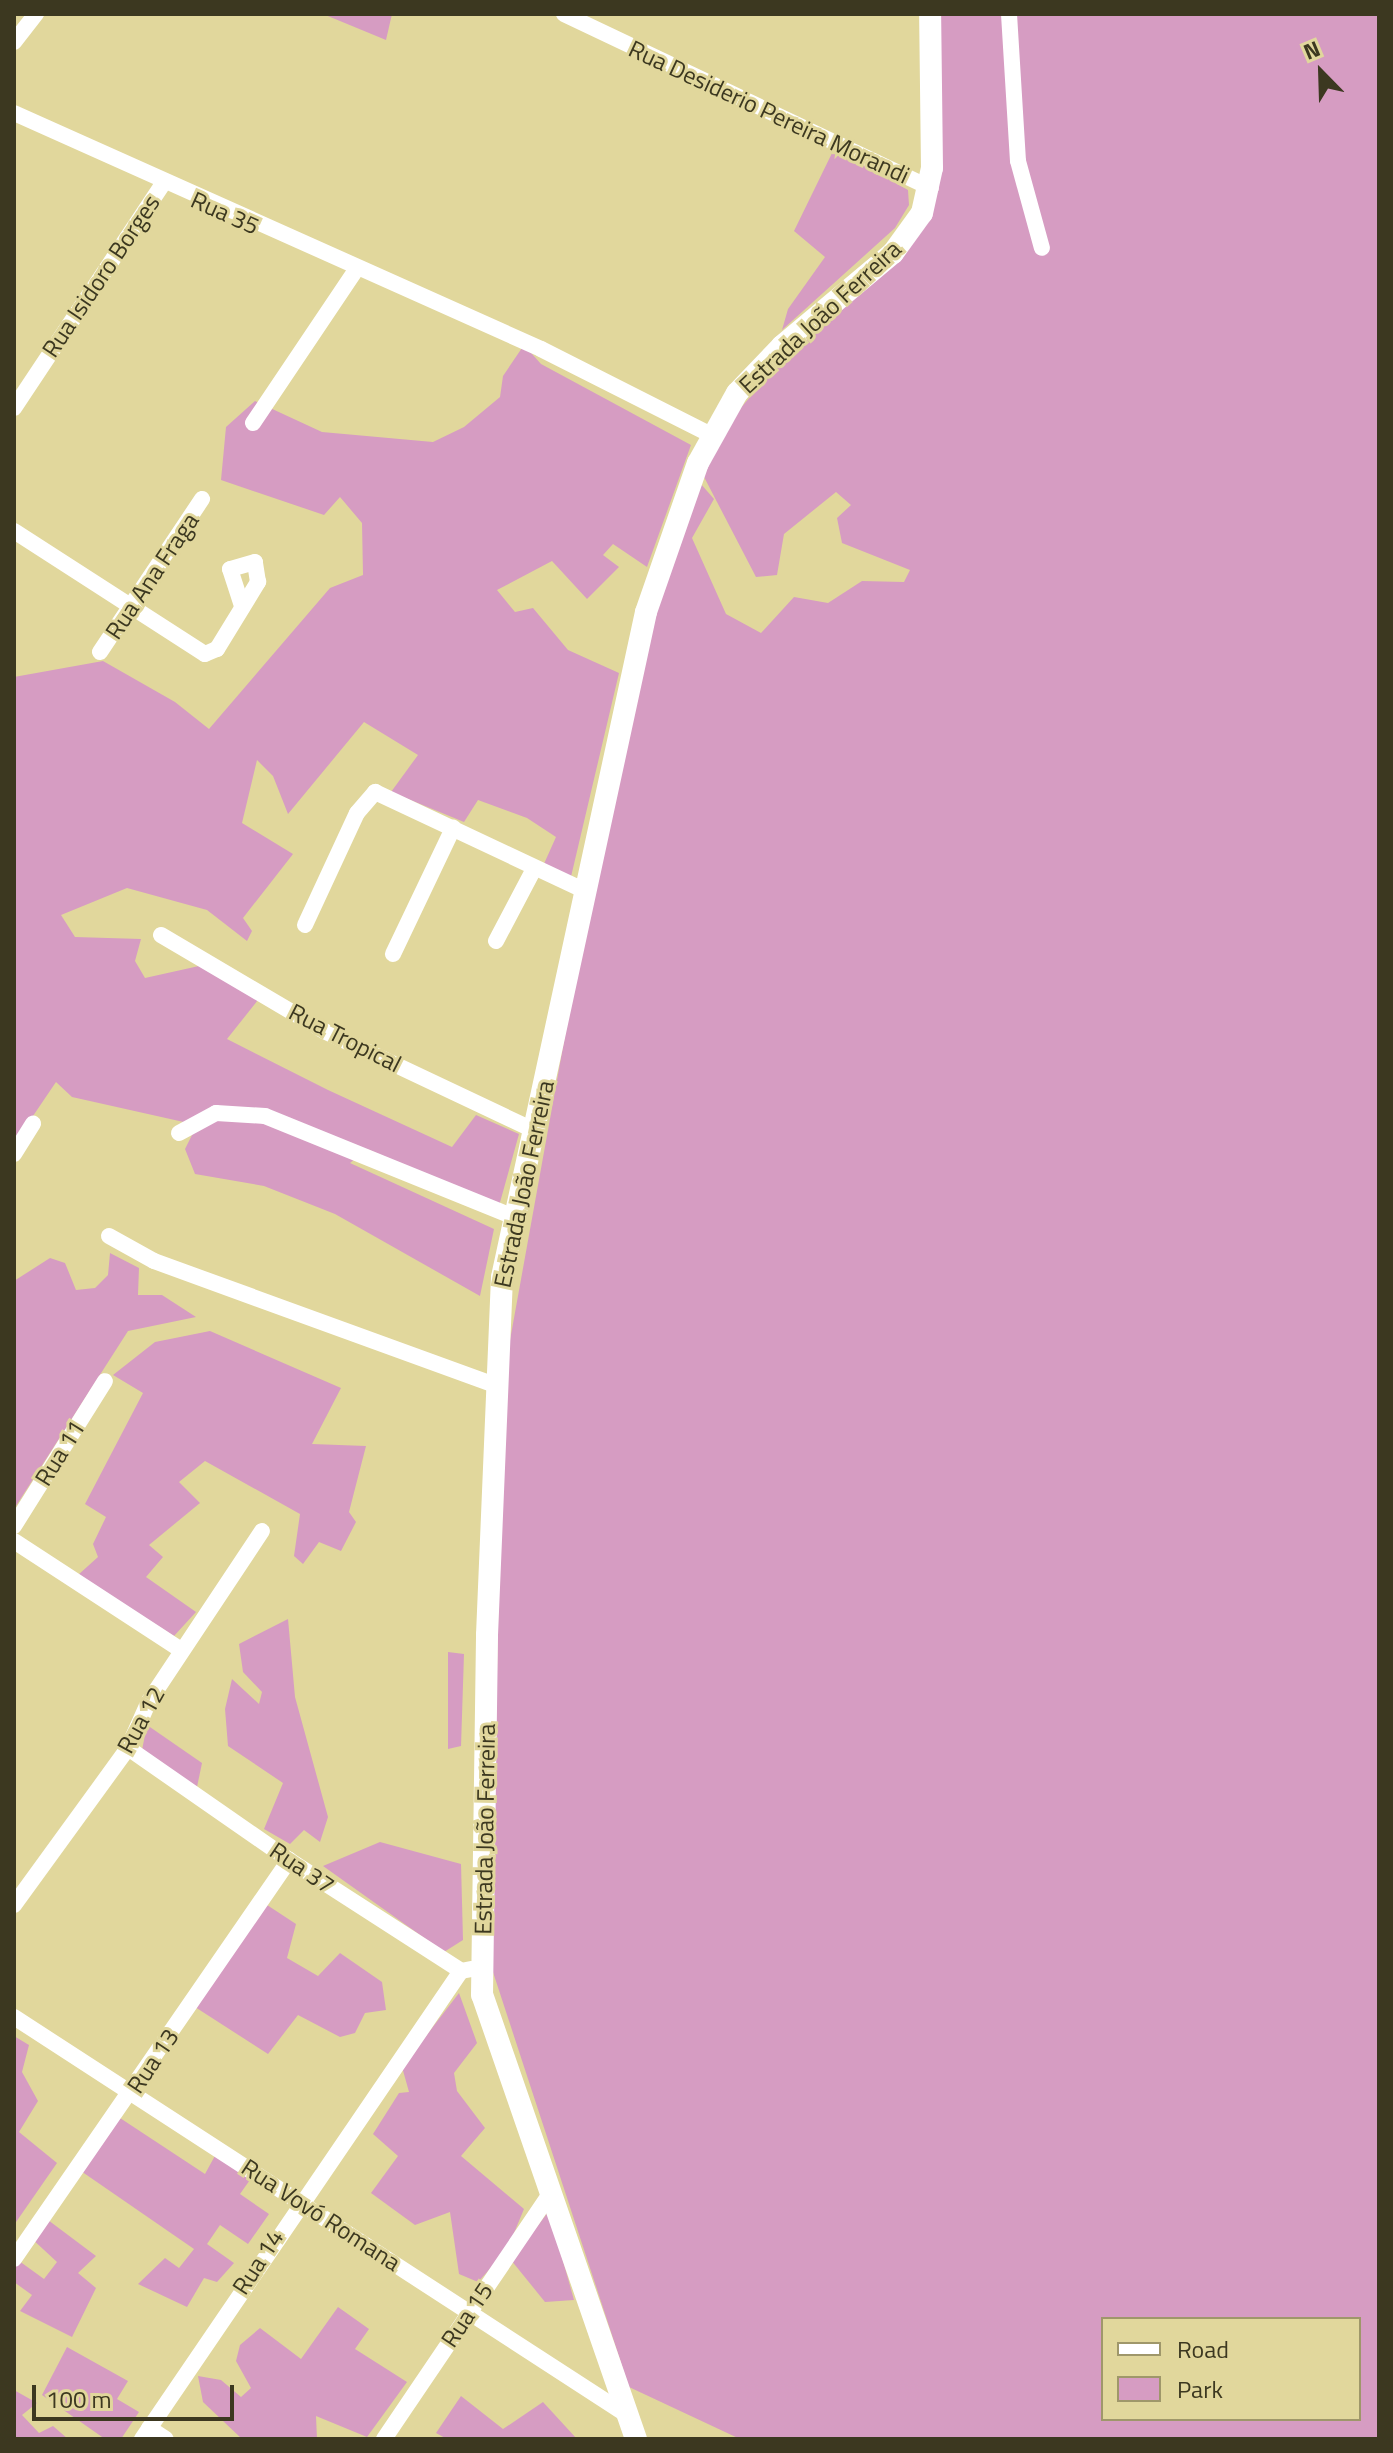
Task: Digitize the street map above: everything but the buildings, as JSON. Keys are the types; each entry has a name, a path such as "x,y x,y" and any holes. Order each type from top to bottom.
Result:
{"street":[{"path":"14,42 36,14"},
{"name":"Rua Desiderio Pereira Morandi","path":"564,14 931,188"},
{"name":"Estrada João Ferreira","path":"630,2430 551,2192 472,1969 499,1301 514,1217 536,1131 646,612 711,435 764,364 893,253 918,222 931,188 930,14"},
{"path":"1009,14 1018,161 1042,248"},
{"name":"Rua 35","path":"14,113 162,185 355,271 439,304 711,435"},
{"name":"Rua Isidoro Borges","path":"14,408 162,185"},
{"path":"253,423 355,271"},
{"name":"Rua Ana Fraga","path":"100,652 202,499"},
{"path":"14,531 134,605 205,654 217,649 242,607"},
{"path":"305,925 357,813 379,792 585,891"},
{"path":"393,954 453,828"},
{"path":"496,941 534,869"},
{"name":"Rua Tropical","path":"161,935 324,1031 536,1131"},
{"path":"179,1133 216,1113 265,1116 514,1217"},
{"path":"14,1154 33,1124"},
{"path":"109,1236 154,1261 494,1385"},
{"name":"Rua 11","path":"14,1526 105,1381"},
{"name":"Rua 12","path":"14,1905 128,1748 181,1650 262,1531"},
{"path":"14,1541 181,1650"},
{"name":"Rua 37","path":"128,1748 289,1860 472,1969"},
{"name":"Rua 13","path":"14,2259 133,2092 289,1860"},
{"name":"Rua 14","path":"145,2434 300,2200 472,1969"},
{"name":"Rua Vovó Romana","path":"14,2017 468,2312 630,2430"},
{"name":"Rua 15","path":"384,2439 551,2192"},
{"path":"145,2434 166,2439"}],"green space":[{"path":"323,14 392,14 386,40"},
{"path":"937,14 1379,14 1379,2439 740,2439 629,2387 491,1966 503,1379 591,892 656,606 700,483 714,499 692,538 726,614 761,633 794,597 828,603 862,581 904,582 910,570 842,543 837,518 851,505 836,492 784,534 777,575 756,577 703,475 733,417 780,362 927,223"},
{"path":"834,149 908,190 909,205 895,228 782,330 788,309 825,257 794,231"},
{"path":"524,345 541,364 691,445 647,567 613,544 603,555 619,567 587,599 552,561 497,590 515,612 533,608 568,650 619,673 570,881 543,866 556,837 527,818 478,800 464,822 391,792 418,755 364,722 288,814 273,776 257,760 242,823 293,854 243,918 252,931 247,941 207,910 127,888 61,915 75,937 141,939 135,961 145,978 199,966 258,1000 227,1039 328,1090 452,1147 476,1115 519,1134 499,1206 367,1149 350,1163 494,1229 480,1296 335,1214 264,1186 195,1174 185,1149 197,1125 72,1097 56,1082 14,1144 14,677 103,661 175,702 209,729 330,588 363,575 362,523 340,497 324,515 221,480 226,427 255,401 322,432 433,442 464,427 500,397 503,376"},
{"path":"110,1253 139,1268 138,1295 162,1295 196,1317 128,1331 14,1509 14,1281 50,1258 65,1263 76,1290 95,1288 108,1275"},
{"path":"210,1331 341,1388 312,1444 366,1446 349,1512 356,1522 341,1551 319,1542 303,1564 294,1556 300,1514 205,1461 179,1482 200,1503 149,1545 163,1557 146,1577 196,1612 174,1636 78,1575 98,1557 93,1544 106,1517 85,1504 143,1393 113,1375 155,1342"},
{"path":"288,1619 295,1697 328,1817 320,1842 304,1830 290,1844 264,1829 283,1783 228,1746 225,1709 232,1679 259,1704 262,1692 243,1672 239,1644"},
{"path":"448,1652 464,1654 461,1746 448,1749"},
{"path":"147,1725 202,1763 197,1787 142,1750"},
{"path":"380,1842 461,1864 463,1940 444,1952 323,1866"},
{"path":"264,1903 296,1924 287,1958 318,1976 340,1953 382,1982 386,2010 365,2013 355,2033 340,2037 298,2015 268,2054 195,2007"},
{"path":"459,1993 477,2043 454,2073 457,2091 485,2128 461,2156 524,2209 507,2250 478,2282 459,2274 450,2212 415,2225 371,2193 398,2156 373,2134 399,2093 409,2092 402,2067"},
{"path":"14,2036 29,2045 22,2072 38,2101 19,2132 57,2163 14,2225"},
{"path":"120,2118 205,2174 217,2152 252,2177 240,2194 269,2214 248,2244 220,2225 207,2244 234,2263 217,2282 204,2278 187,2307 138,2284 165,2258 179,2268 194,2249 78,2169"},
{"path":"549,2211 574,2300 545,2302 511,2260"},
{"path":"44,2217 96,2256 78,2273 96,2288 72,2337 20,2311 32,2295 14,2282 15,2258 44,2279 57,2262 30,2237"},
{"path":"338,2307 369,2329 355,2349 407,2382 367,2437 316,2416 317,2439 242,2439 203,2402 198,2376 221,2380 241,2397 251,2388 236,2361 240,2345 260,2328 301,2359"},
{"path":"67,2347 128,2381 117,2399 139,2412 121,2439 105,2439 42,2395"},
{"path":"14,2390 37,2403 22,2415 39,2433 53,2426 68,2439 14,2439"},
{"path":"461,2396 503,2429 543,2402 577,2439 447,2439 436,2433"}]}
